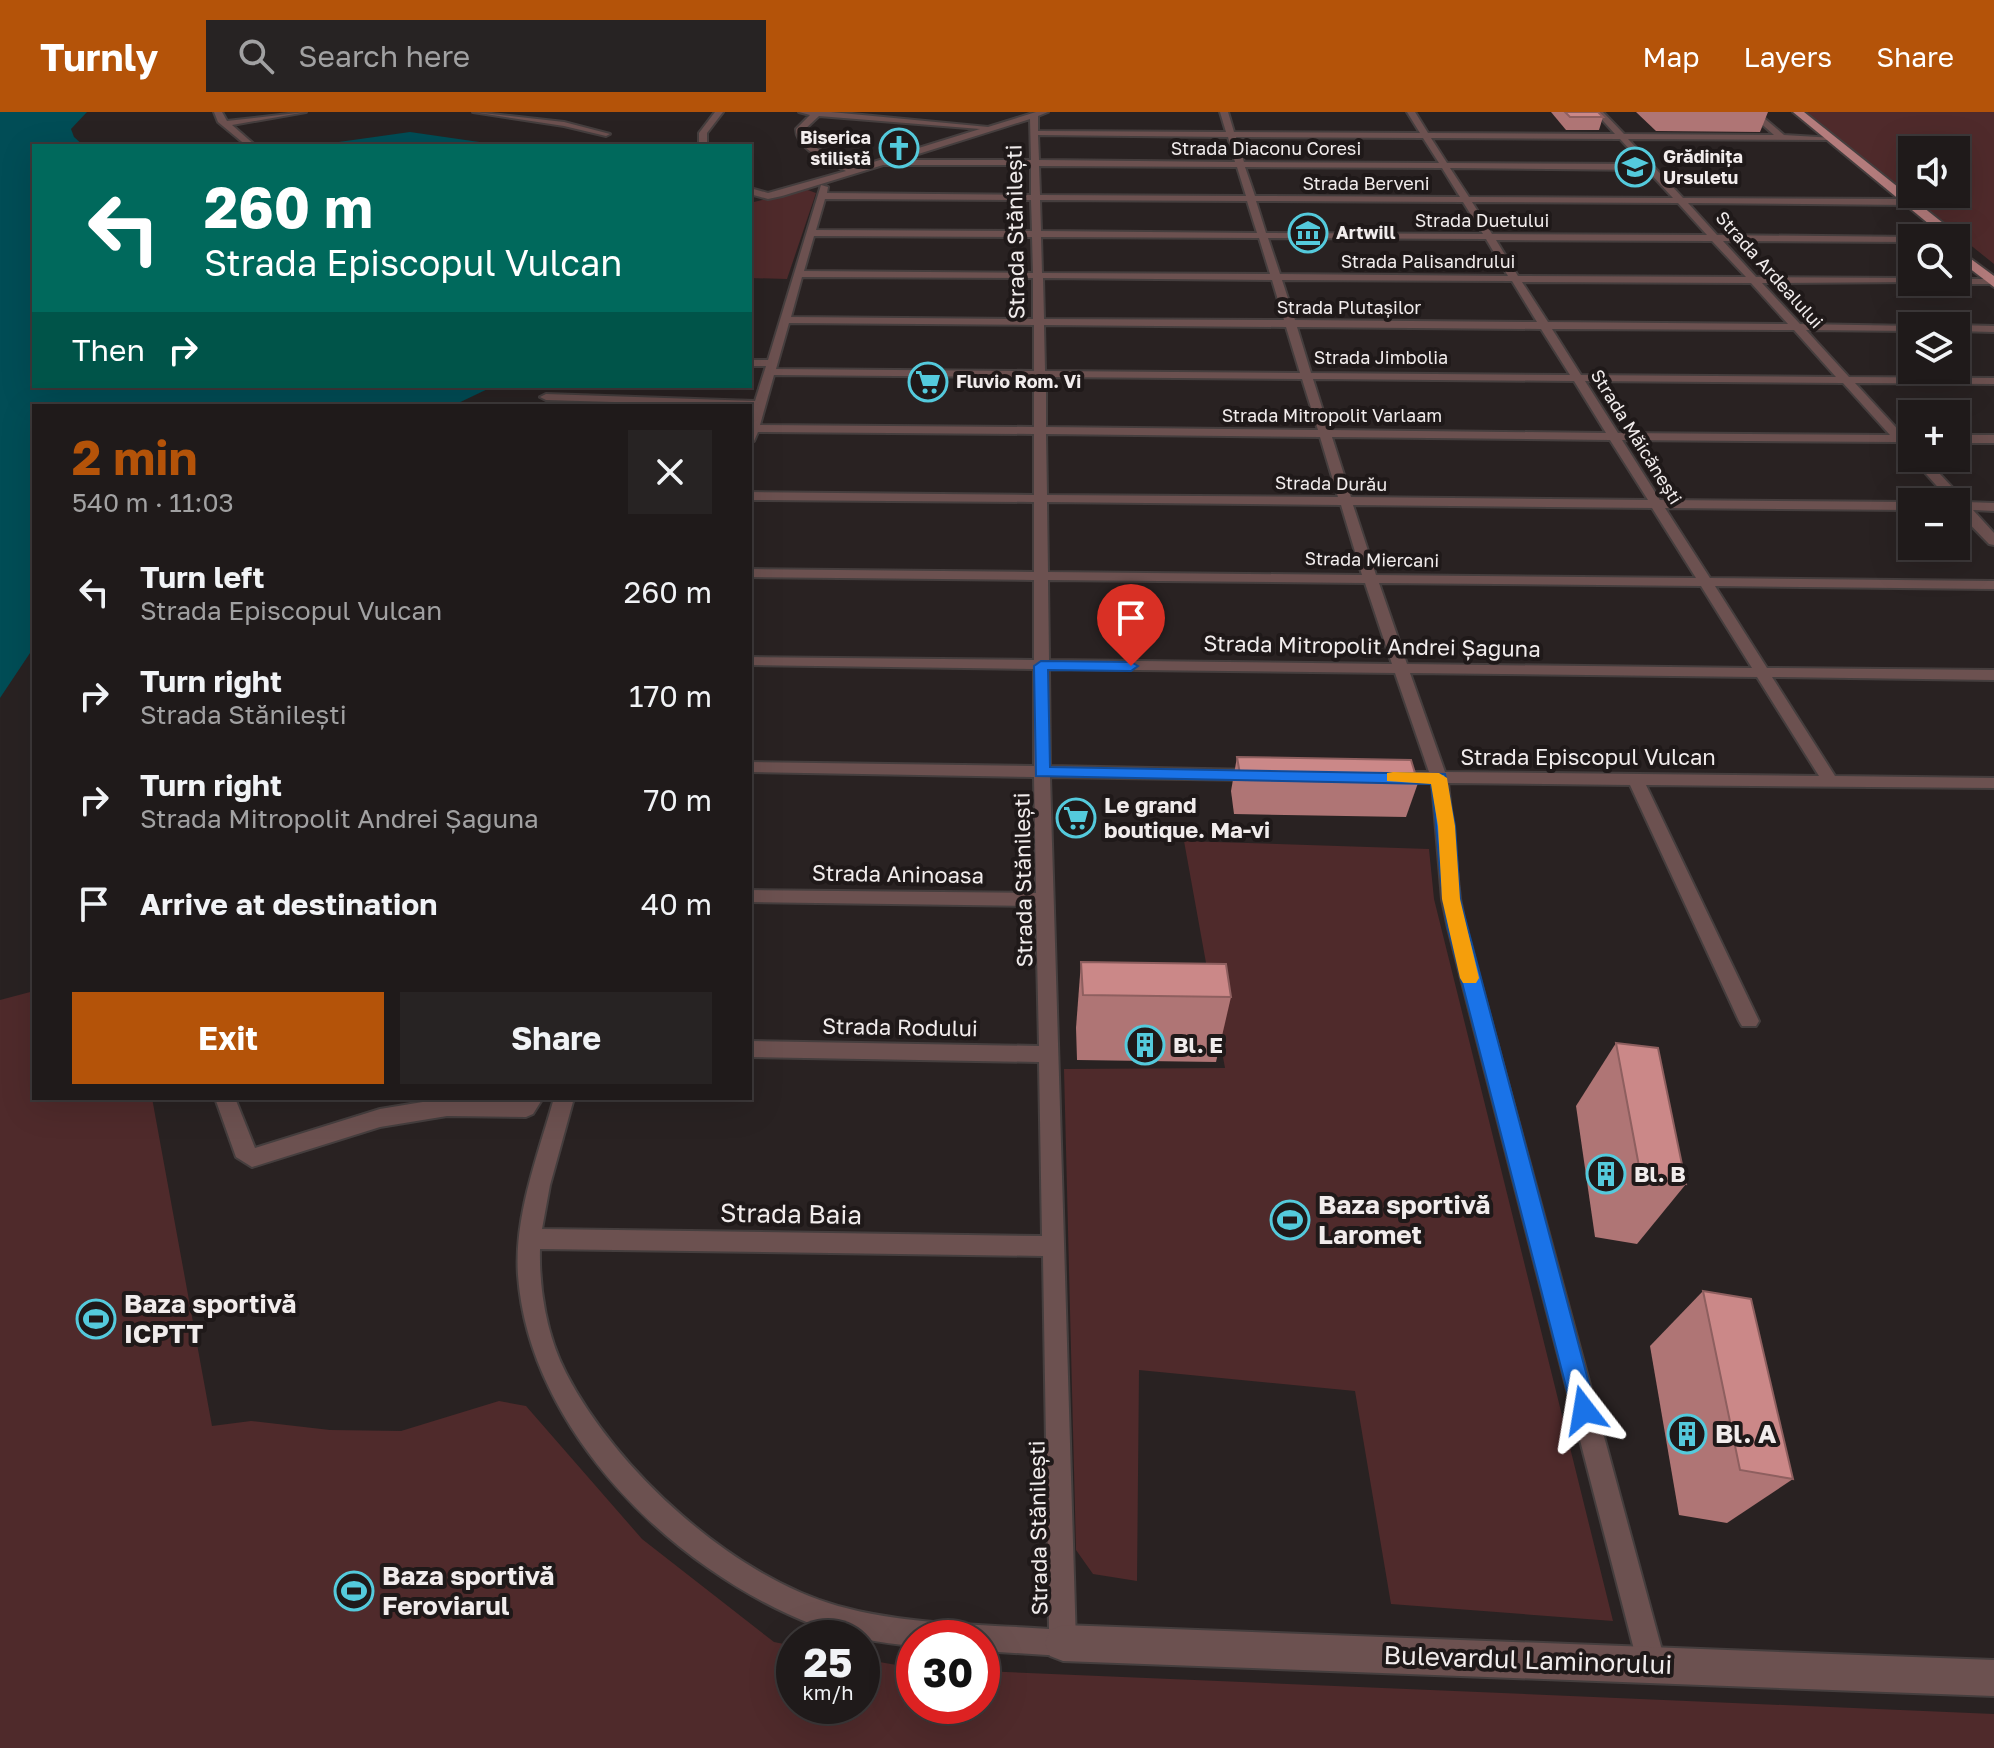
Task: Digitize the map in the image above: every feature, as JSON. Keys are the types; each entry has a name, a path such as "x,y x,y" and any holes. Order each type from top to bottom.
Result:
{"main road":[{"path":"1785,112 1898,193"},
{"path":"1798,112 1922,224"},
{"path":"1917,208 1937,224"},
{"path":"1970,254 1993,278"},
{"path":"1970,262 1993,278"}],"street":[{"path":"218,112 218,117 250,144"},
{"path":"226,124 302,112"},
{"path":"477,112 564,124 606,134"},
{"path":"703,144 703,133 719,112"},
{"path":"803,112 984,123 995,128"},
{"path":"900,120 907,112"},
{"path":"1224,112 1345,502 1439,778 1451,899 1457,928 1652,1665"},
{"name":"Strada Măicănești","path":"1411,112 1830,781"},
{"name":"Strada Ardealului","path":"1599,112 1845,380 1898,430"},
{"path":"1752,112 1782,138"},
{"path":"817,113 800,129 800,136 815,151 853,171"},
{"path":"752,191 775,195 995,128 1038,120 1231,134 1824,138"},
{"name":"Strada Stănilești","path":"1038,120 1042,772 1063,1643"},
{"name":"Strada Diaconu Coresi","path":"883,162 1649,167"},
{"path":"752,430 765,375 812,233 823,181"},
{"name":"Strada Berveni","path":"822,196 1895,202"},
{"name":"Strada Duetului","path":"812,233 1898,239"},
{"name":"Strada Palisandrului","path":"799,274 1898,281"},
{"path":"1970,280 1993,278"},
{"name":"Strada Plutașilor","path":"785,320 1898,328"},
{"path":"1970,328 1994,329"},
{"name":"Strada Jimbolia","path":"752,365 765,375 1994,381"},
{"path":"546,397 732,404"},
{"path":"752,405 759,405"},
{"name":"Strada Mitropolit Varlaam","path":"752,433 1898,438"},
{"path":"1970,439 1994,439"},
{"path":"1930,472 1944,488"},
{"name":"Strada Durău","path":"752,496 1898,506"},
{"path":"1970,506 1994,507"},
{"path":"1970,517 1994,541"},
{"name":"Strada Miercani","path":"752,573 1994,585"},
{"name":"Strada Mitropolit Andrei Șaguna","path":"752,661 1994,675"},
{"path":"752,767 1278,776"},
{"name":"Strada Episcopul Vulcan","path":"1369,777 1994,783"},
{"path":"1636,780 1749,1021"},
{"name":"Strada Aninoasa","path":"752,896 1046,900"},
{"name":"Strada Rodului","path":"752,1049 1048,1054"},
{"path":"226,1100 243,1151 252,1158 380,1118 447,1107 529,1103"},
{"path":"563,1100 528,1239 529,1278 535,1319 543,1350 561,1393 605,1453 639,1491 685,1532 740,1572 796,1604 850,1623 896,1630"},
{"name":"Strada Baia","path":"528,1239 1053,1246"},
{"path":"1000,1639 1063,1643"},
{"name":"Bulevardul Laminorului","path":"1063,1643 1994,1678"}],"shaded area":[{"path":"1805,112 1994,112 1994,264 1970,245 1970,224 1944,224 1924,208 1970,208 1970,136 1898,136 1898,187"},
{"path":"805,189 816,193 787,279 752,278 752,202"},
{"name":"Baza sportivă Laromet","path":"1184,841 1429,849 1434,899 1613,1621 1391,1604 1355,1391 1139,1370 1137,1581 1093,1574 1076,1550 1064,1069 1225,1068"},
{"name":"Baza sportivă Feroviarul","path":"32,992 32,1100 152,1100 212,1426 251,1421 330,1430 401,1431 499,1401 526,1406 642,1539 776,1642 776,1724 880,1724 880,1662 896,1665 896,1724 1000,1724 1000,1672 1994,1714 1994,1748 0,1748 0,1000"}],"water":[{"path":"0,112 87,112 71,129 82,144 32,144 32,388 490,388 456,404 32,404 32,650 0,698"},
{"path":"410,132 493,144 324,144"}],"building":[{"path":"1565,112 1598,112 1603,117 1570,117"},
{"path":"1237,757 1411,760 1418,783 1241,780"},
{"path":"1081,962 1226,964 1231,997 1083,995"},
{"path":"1616,1043 1658,1048 1686,1184 1641,1177"},
{"path":"1703,1291 1751,1299 1793,1479 1740,1470"}],"slow traffic":[{"path":"1393,777 1439,778 1451,899 1470,978"}],"place":[{"name":"Biserica stilistă","path":"899,148"},
{"name":"Grădinița Ursuletu","path":"1635,167"},
{"name":"Artwill","path":"1308,233"},
{"name":"Fluvio Rom. Vi","path":"928,382"},
{"name":"Le grand boutique. Ma-vi","path":"1076,818"},
{"name":"Bl. E","path":"1145,1045"},
{"name":"Bl. B","path":"1606,1174"},
{"name":"Baza sportivă Laromet","path":"1290,1220"},
{"name":"Baza sportivă ICPTT","path":"96,1319"},
{"name":"Bl. A","path":"1687,1434"},
{"name":"Baza sportivă Feroviarul","path":"354,1591"}],"route":[{"path":"1131,666 1041,666 1042,772 1439,778 1451,899 1457,928 1584,1410"}]}
